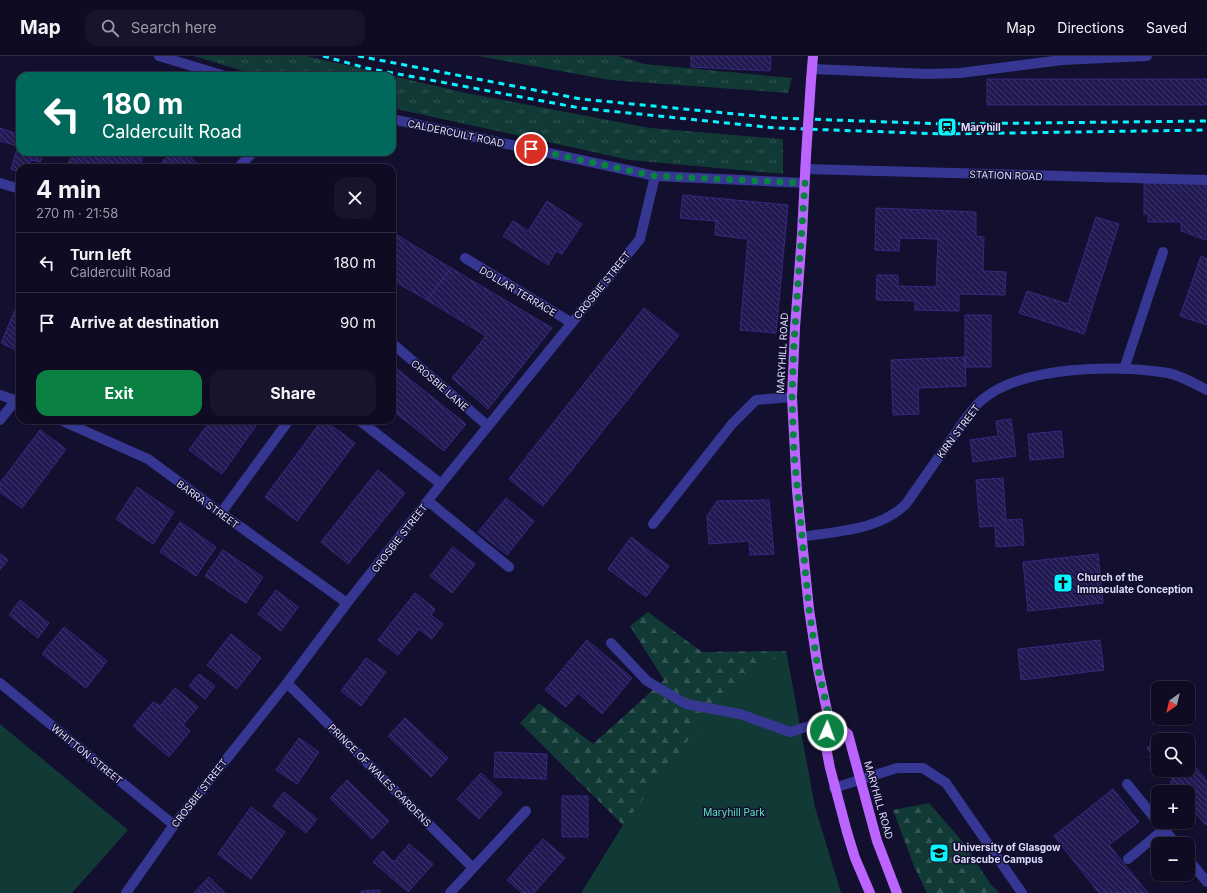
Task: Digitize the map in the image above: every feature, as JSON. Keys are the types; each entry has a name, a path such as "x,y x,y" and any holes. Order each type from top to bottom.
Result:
{"main road":[{"name":"MARYHILL ROAD","path":"813,56 795,328 792,397 794,454 809,609 818,669 830,720 825,742 834,788 855,858 870,893"},
{"name":"MARYHILL ROAD","path":"830,720 848,734 878,841 897,893"}],"street":[{"path":"159,56 212,72"},
{"path":"813,69 927,74 953,73 1062,60 1147,56"},
{"name":"CALDERCUILT ROAD","path":"396,120 655,176 805,183"},
{"path":"242,164 249,156"},
{"name":"STATION ROAD","path":"805,168 1207,180"},
{"name":"CROSBIE STREET","path":"126,893 174,825 287,683 347,603 441,484 640,239 655,176"},
{"path":"0,183 16,188"},
{"path":"1124,369 1164,252"},
{"name":"DOLLAR TERRACE","path":"465,258 572,323"},
{"name":"CROSBIE LANE","path":"396,346 488,426"},
{"name":"KIRN STREET","path":"801,537 870,525 884,520 896,513 906,504 969,413 995,390 1010,383 1032,376 1072,371 1124,369 1169,373 1207,390"},
{"path":"0,395 16,399"},
{"path":"653,524 732,424 756,400 792,397"},
{"path":"0,420 16,401"},
{"name":"BARRA STREET","path":"69,424 148,459 220,513 347,603"},
{"path":"220,513 286,424"},
{"path":"364,424 441,484"},
{"path":"428,501 509,567"},
{"path":"610,643 647,681 686,704 740,714 790,732 830,720"},
{"name":"WHITTON STREET","path":"0,683 174,825"},
{"name":"PRINCE OF WALES GARDENS","path":"287,683 473,868"},
{"path":"834,788 897,768 923,768 946,783 1022,893"},
{"path":"1127,784 1151,813"},
{"path":"450,893 526,810"},
{"path":"1128,859 1155,829"},
{"path":"1164,829 1170,837"},
{"path":"1195,867 1207,882"}],"green space":[{"path":"194,56 307,56 376,72 246,72"},
{"path":"478,56 618,56 644,64 792,78 788,93 610,80"},
{"path":"396,77 466,93 650,128 783,139 783,174 630,160 396,109"},
{"path":"648,612 702,652 786,651 815,808 841,893 696,767 623,825 520,723 539,703 593,744 664,680 630,626"},
{"name":"Maryhill Park","path":"786,651 815,808 841,893 581,893 623,825 723,695"},
{"path":"0,724 128,830 72,893 0,893"},
{"name":"University of Glasgow Garscube Campus","path":"929,803 962,841 990,883 999,893 927,893 914,866 893,810"}],"building":[{"path":"691,56 771,56 770,71 691,67"},
{"path":"987,79 1207,79 1207,105 987,105"},
{"path":"0,128 15,133 16,130 16,145 0,141"},
{"path":"16,153 16,156 42,156 40,162 31,160 30,164 16,164 16,171 11,169"},
{"path":"72,156 142,156 141,164 68,163"},
{"path":"168,156 188,156 198,164 160,164"},
{"path":"1144,183 1206,183 1206,240 1181,231 1181,222 1148,222 1148,214 1144,214"},
{"path":"683,195 788,205 776,333 740,330 748,239 715,235 716,221 680,218"},
{"path":"547,201 582,224 562,254 556,251 548,265 503,236 513,221 528,231"},
{"path":"876,208 976,212 976,236 984,237 983,271 1006,272 1005,295 959,294 959,311 915,310 915,301 876,300 877,275 898,275 898,286 936,287 938,239 900,238 899,251 875,250"},
{"path":"1096,217 1119,224 1084,334 1019,313 1027,291 1068,304"},
{"path":"396,234 451,268 427,300 396,282"},
{"path":"1201,256 1207,259 1207,325 1180,316"},
{"path":"451,268 552,328 488,409 452,378 486,336 427,300"},
{"path":"16,307 16,350 1,343"},
{"path":"644,308 679,335 543,506 509,479"},
{"path":"965,315 991,315 991,367 965,367"},
{"path":"965,357 966,386 918,388 919,414 893,415 891,360"},
{"path":"396,368 466,424 444,451 396,413"},
{"path":"1011,419 1016,456 973,462 970,440 998,436 996,421"},
{"path":"208,424 257,424 222,474 189,450"},
{"path":"319,424 329,424 355,443 297,521 265,497"},
{"path":"40,430 66,449 22,508 0,492 0,483"},
{"path":"1061,431 1064,457 1030,460 1028,434"},
{"path":"378,470 405,493 348,564 321,542"},
{"path":"1003,478 1006,520 1022,519 1024,545 996,547 995,526 980,527 976,480"},
{"path":"137,487 174,512 153,544 116,519"},
{"path":"506,498 534,521 507,555 478,532"},
{"path":"769,500 774,554 750,555 749,541 709,544 707,516 717,501"},
{"path":"180,522 216,547 196,576 160,552"},
{"path":"631,537 669,566 646,597 608,569"},
{"path":"453,547 475,564 452,593 430,576"},
{"path":"223,550 263,577 246,603 205,576"},
{"path":"0,554 8,560 0,570"},
{"name":"Church of the Immaculate Conception","path":"1098,554 1103,603 1028,611 1023,562"},
{"path":"276,590 298,607 281,631 258,614"},
{"path":"415,593 435,609 431,615 443,624 432,639 419,629 398,655 378,640"},
{"path":"20,600 49,623 38,638 9,615"},
{"path":"64,627 107,661 86,688 42,654"},
{"path":"231,634 261,658 237,689 207,665"},
{"path":"587,640 632,678 602,714 578,693 566,707 545,690"},
{"path":"1100,640 1104,670 1021,680 1018,649"},
{"path":"366,658 386,672 361,706 341,691"},
{"path":"199,674 215,686 205,699 189,686"},
{"path":"175,688 198,707 183,725 190,731 169,757 133,726 153,702 160,706"},
{"path":"405,718 448,758 431,777 388,736"},
{"path":"299,738 319,752 297,784 276,770"},
{"path":"1151,745 1151,753 1147,748"},
{"path":"495,752 547,754 546,779 494,777"},
{"path":"1195,766 1207,781 1206,825 1195,813 1195,785 1172,785 1170,782 1173,780 1170,777 1195,777"},
{"path":"481,773 502,793 479,819 457,799"},
{"path":"347,780 389,821 372,839 330,798"},
{"path":"1113,789 1139,822 1109,845 1148,893 1099,893 1054,836"},
{"path":"284,792 317,819 306,833 273,806"},
{"path":"562,796 588,796 588,837 562,837"},
{"path":"251,807 285,832 251,879 218,854"},
{"path":"543,839 565,858 534,893 522,893 507,880"},
{"path":"409,844 433,864 408,892 373,862 383,851 394,862"},
{"path":"209,877 225,893 194,893"},
{"path":"380,890 380,893 361,893 361,891"}],"railway":[{"path":"323,56 366,68 387,72"},
{"path":"358,56 581,99 777,118 946,124 1207,121"},
{"path":"396,74 580,108 776,128 945,134 1207,130"}],"place":[{"name":"Maryhill","path":"947,127"},
{"name":"Church of the Immaculate Conception","path":"1063,583"},
{"name":"University of Glasgow Garscube Campus","path":"939,853"}],"route":[{"path":"531,149 655,176 805,183 794,342 792,397 794,454 809,609 818,669 830,720 827,731"}]}
